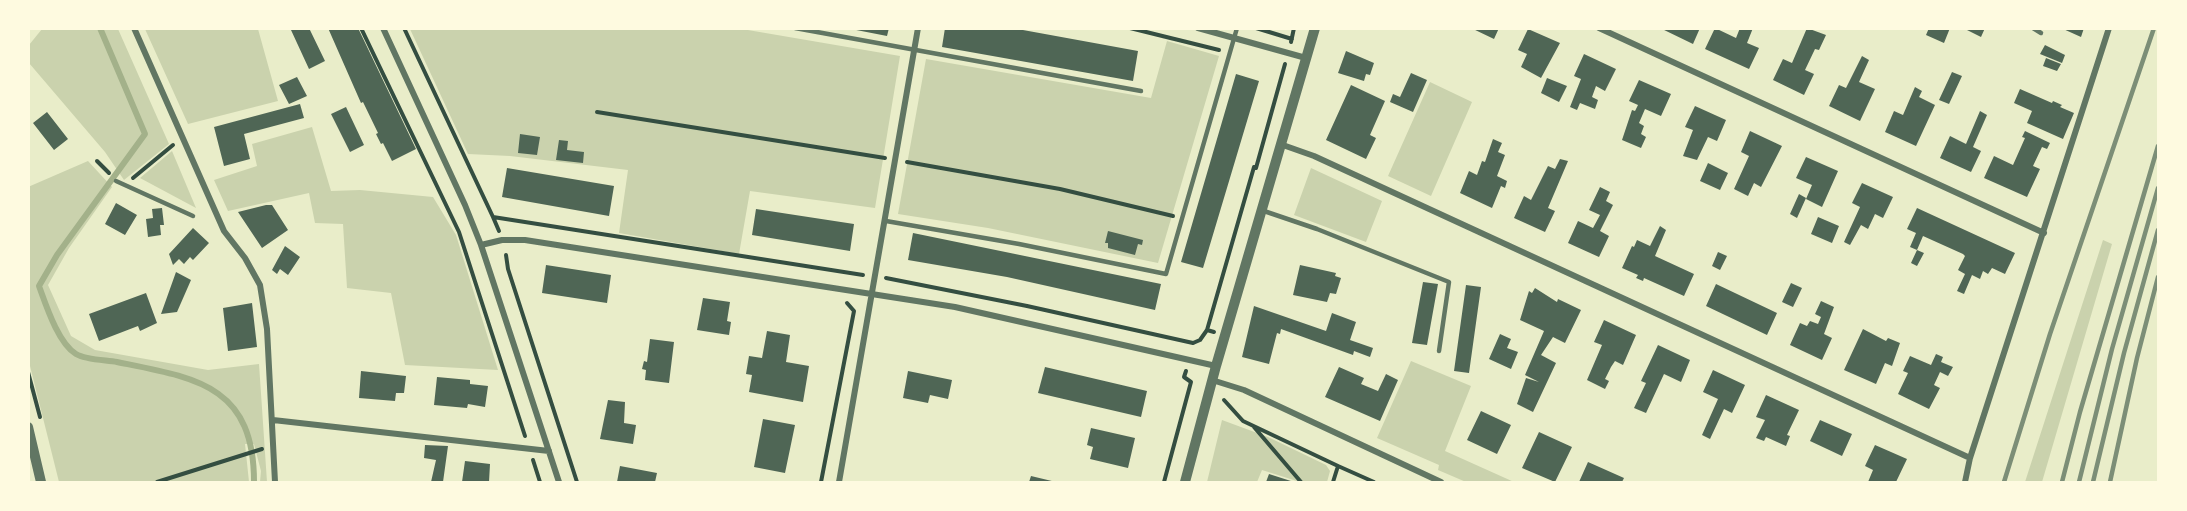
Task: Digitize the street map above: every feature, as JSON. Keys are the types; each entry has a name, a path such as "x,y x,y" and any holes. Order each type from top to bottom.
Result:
{"street":[{"path":"134,28 224,231 245,258 260,285 267,329 275,483"},
{"path":"383,28 481,245 559,483"},
{"path":"839,483 918,28"},
{"path":"1198,28 1306,58"},
{"path":"1185,483 1216,366 1315,28"},
{"path":"1599,28 2044,232"},
{"path":"1965,483 1970,458 2109,28"},
{"path":"1280,144 1314,156 1970,458"},
{"path":"481,245 502,240 525,240 955,307 1216,366"},
{"path":"1212,380 1244,390 1441,483"},
{"path":"273,420 549,451"},
{"path":"28,427 41,483"}],"lane":[{"path":"795,28 1141,91"},
{"path":"886,221 1019,244 1166,274 1238,28"},
{"path":"2033,28 2041,33"},
{"path":"116,181 193,216"},
{"path":"1261,210 1317,229 1449,282 1439,351"}],"path":[{"path":"362,28 459,232 540,483"},
{"path":"404,28 502,240 508,269 577,483"},
{"path":"1130,28 1231,53"},
{"path":"1256,28 1292,39"},
{"path":"1273,64 1284,67"},
{"path":"125,184 174,144"},
{"path":"97,161 116,181"},
{"path":"493,217 876,277 1027,306 1193,343 1200,340 1207,330"},
{"path":"506,255 514,253"},
{"path":"821,483 854,311 848,303 837,301"},
{"path":"1164,483 1191,382 1184,377 1193,343"},
{"path":"1224,400 1243,420 1374,483"},
{"path":"1251,424 1301,483"},
{"path":"157,483 266,448"},
{"path":"1332,483 1338,466"}],"green space":[{"path":"42,29 118,29 169,144 124,180 105,152 29,63 29,45"},
{"path":"145,29 258,29 278,101 188,124"},
{"path":"410,29 742,29 900,56 875,208 750,191 739,254 619,233 628,170 510,156 468,154"},
{"path":"1167,41 1219,56 1158,263 988,228 898,214 926,59 1151,98"},
{"path":"1430,82 1472,102 1431,196 1388,176"},
{"path":"312,127 331,191 360,190 433,197 456,235 498,370 405,365 391,293 347,288 343,224 315,223 309,193 228,211 214,180 257,166 252,144"},
{"path":"172,151 196,208 140,178"},
{"path":"88,161 112,187 69,248 48,285 71,336 95,350 208,370 259,364 267,482 260,482 261,471 254,444 245,444 249,482 59,482 29,362 28,187"},
{"path":"1311,168 1382,201 1366,242 1294,215"},
{"path":"2103,240 2112,244 2042,482 2025,482"},
{"path":"1411,361 1471,386 1445,451 1514,482 1466,482 1438,470 1439,465 1377,438"},
{"path":"1222,420 1268,437 1326,465 1330,471 1327,482 1300,482 1262,470 1257,482 1207,482"}],"building":[{"path":"309,28 325,61 309,69 291,30"},
{"path":"328,28 358,28 416,149 392,161 376,134 378,133 363,102 361,103"},
{"path":"846,28 889,28 887,36"},
{"path":"945,28 1012,28 1138,51 1133,81 942,47"},
{"path":"1471,28 1499,28 1494,39"},
{"path":"1660,28 1700,28 1693,44"},
{"path":"1715,28 1736,38 1740,28 1753,28 1747,43 1759,48 1749,69 1705,49"},
{"path":"1807,28 1826,35 1819,50 1815,49 1805,70 1814,74 1804,95 1773,80 1783,59 1792,63"},
{"path":"1929,28 1950,28 1944,43 1926,35"},
{"path":"1963,28 1985,28 1981,37"},
{"path":"2061,28 2084,28 2081,37"},
{"path":"1528,29 1560,43 1541,78 1521,67 1527,54 1518,50"},
{"path":"2045,45 2065,55 2062,63 2040,54"},
{"path":"1346,51 1374,63 1370,75 1366,74 1364,81 1338,73"},
{"path":"1584,54 1616,69 1605,91 1596,86 1592,97 1598,100 1595,109 1580,103 1577,110 1570,107 1581,79 1574,76"},
{"path":"1862,56 1869,60 1859,82 1875,89 1860,121 1829,106 1839,85 1846,88"},
{"path":"2046,58 2061,64 2057,71 2043,66"},
{"path":"1952,72 1962,76 1949,104 1939,100"},
{"path":"1411,73 1427,80 1413,112 1390,102 1393,94 1400,97"},
{"path":"1236,74 1259,81 1203,268 1181,262"},
{"path":"297,77 307,96 289,104 279,85"},
{"path":"1547,78 1567,86 1559,102 1541,93"},
{"path":"1639,80 1671,94 1661,116 1645,109 1639,123 1644,126 1641,134 1646,137 1641,148 1622,140 1632,110 1635,111 1638,105 1629,101"},
{"path":"1351,85 1385,101 1370,135 1376,138 1366,159 1326,140"},
{"path":"1915,87 1922,91 1919,97 1935,105 1916,146 1885,132 1894,111 1903,115"},
{"path":"2020,89 2062,105 2060,107 2074,113 2063,139 2027,123 2032,111 2014,103"},
{"path":"300,104 304,118 244,134 250,159 224,166 214,127"},
{"path":"1695,106 1726,120 1717,141 1708,137 1697,160 1683,156 1693,130 1685,127"},
{"path":"346,107 364,145 350,152 331,114"},
{"path":"1980,111 1987,115 1973,147 1981,151 1971,172 1940,158 1950,136 1966,144"},
{"path":"47,112 68,139 54,150 33,123"},
{"path":"1750,131 1782,146 1761,187 1754,183 1748,196 1734,189 1749,156 1741,152"},
{"path":"2025,131 2050,143 2047,149 2042,147 2033,166 2040,169 2027,197 1984,178 1994,156 2013,165 2025,138 2022,137"},
{"path":"520,134 540,137 537,155 518,153"},
{"path":"1493,139 1502,143 1498,152 1505,155 1497,176 1507,181 1505,188 1501,186 1492,208 1460,193 1469,171 1477,175 1482,161 1485,162"},
{"path":"559,140 568,141 567,150 584,152 583,163 556,160"},
{"path":"1806,157 1838,171 1822,207 1806,199 1812,185 1796,178"},
{"path":"1560,159 1568,161 1548,208 1555,211 1545,232 1514,218 1524,196 1531,200 1548,166 1555,169"},
{"path":"1708,163 1728,173 1720,190 1700,181"},
{"path":"507,168 614,186 609,216 502,197"},
{"path":"1862,183 1893,197 1883,218 1875,214 1868,229 1861,225 1850,245 1844,242 1860,207 1852,203"},
{"path":"1600,187 1610,192 1606,201 1613,205 1600,231 1609,236 1599,257 1568,243 1578,221 1593,228 1600,215 1589,210"},
{"path":"1799,194 1806,198 1797,218 1790,214"},
{"path":"116,203 137,215 125,235 105,224"},
{"path":"272,205 288,230 262,248 238,212"},
{"path":"162,208 164,225 160,225 161,235 148,237 146,219 153,218 152,209"},
{"path":"1917,208 2015,253 2005,274 1992,268 1988,274 1983,271 1980,279 1972,275 1964,294 1957,291 1965,274 1958,270 1965,256 1963,254 1923,236 1917,250 1910,247 1916,233 1907,229"},
{"path":"756,209 854,224 850,251 752,235"},
{"path":"1818,217 1839,226 1832,243 1811,234"},
{"path":"1660,226 1666,230 1655,256 1694,274 1684,296 1644,278 1643,281 1636,278 1638,275 1622,268 1637,240 1650,246"},
{"path":"193,228 209,243 193,260 190,257 184,264 179,259 173,265 169,254"},
{"path":"1108,231 1143,240 1142,245 1138,244 1135,255 1108,248 1108,243 1105,243"},
{"path":"913,233 1161,284 1155,310 1007,277 908,260"},
{"path":"285,246 300,257 288,275 280,269 277,274 272,270"},
{"path":"1917,250 1924,253 1917,266 1911,263"},
{"path":"1718,252 1727,256 1720,270 1712,266"},
{"path":"546,265 611,275 607,303 542,293"},
{"path":"1300,265 1336,273 1335,276 1341,278 1336,294 1330,293 1327,302 1293,295"},
{"path":"176,272 191,280 177,312 161,314"},
{"path":"1423,282 1438,284 1427,345 1412,343"},
{"path":"1791,283 1802,288 1793,307 1782,302"},
{"path":"1716,284 1777,313 1767,335 1706,306"},
{"path":"1466,285 1481,287 1469,373 1454,371"},
{"path":"1535,288 1557,302 1558,299 1581,310 1565,343 1553,337 1541,355 1556,363 1533,412 1517,404 1526,378 1539,382 1525,375 1544,331 1520,320 1529,291 1532,293"},
{"path":"146,293 157,323 140,331 138,326 99,341 89,314"},
{"path":"703,298 730,302 727,321 731,322 729,335 697,330"},
{"path":"1821,301 1834,307 1824,334 1832,338 1822,360 1790,345 1800,323 1807,326 1810,321 1818,324 1821,317 1815,314"},
{"path":"252,303 257,347 228,351 223,308"},
{"path":"1254,306 1326,331 1332,313 1356,322 1350,340 1373,348 1370,357 1354,351 1353,355 1281,329 1280,334 1277,333 1269,364 1242,357"},
{"path":"1604,320 1636,335 1623,365 1615,361 1611,367 1605,379 1609,381 1605,389 1587,380 1602,345 1594,342"},
{"path":"1863,329 1886,341 1888,338 1900,343 1892,366 1885,363 1876,384 1844,370"},
{"path":"767,331 790,335 786,362 809,366 803,402 749,392 752,375 746,374 749,356 762,358"},
{"path":"1500,334 1511,339 1507,348 1518,352 1511,369 1489,359"},
{"path":"650,339 674,342 669,383 645,380 646,370 642,369 644,361 647,362"},
{"path":"1658,345 1690,360 1681,382 1664,374 1646,413 1634,408 1646,383 1641,381"},
{"path":"1936,354 1943,357 1941,362 1953,367 1948,376 1940,372 1934,385 1940,388 1929,409 1898,394 1908,373 1903,371 1910,356 1931,365"},
{"path":"1045,367 1147,391 1141,417 1038,393"},
{"path":"1339,367 1364,378 1361,384 1378,391 1386,374 1398,380 1380,421 1325,397"},
{"path":"1713,370 1745,385 1732,413 1724,409 1710,439 1702,435 1718,399 1703,392"},
{"path":"361,371 406,376 404,393 396,393 395,401 359,398"},
{"path":"908,371 952,380 948,399 930,395 928,403 903,398"},
{"path":"437,377 470,380 470,384 488,386 485,407 468,404 467,408 434,405"},
{"path":"1766,395 1799,410 1787,435 1790,436 1786,446 1766,437 1764,441 1756,438 1765,420 1756,417"},
{"path":"608,400 625,402 624,423 636,425 633,444 600,439"},
{"path":"1481,411 1511,425 1497,454 1467,440"},
{"path":"763,419 795,425 785,473 754,467"},
{"path":"1820,420 1852,434 1842,456 1810,441"},
{"path":"1091,428 1135,438 1128,468 1090,459 1093,447 1087,445"},
{"path":"1539,432 1572,447 1555,482 1522,468"},
{"path":"425,445 448,446 443,482 431,482 436,460 424,458"},
{"path":"1875,445 1907,459 1896,482 1868,482 1873,470 1865,466"},
{"path":"465,461 490,464 489,482 462,482"},
{"path":"1588,462 1624,478 1622,482 1579,482"},
{"path":"620,466 657,473 655,482 617,482"},
{"path":"1269,474 1294,482 1266,482"},
{"path":"1031,476 1056,482 1029,482"}],"waterway":[{"path":"100,28 145,134 57,255 39,286 58,333 76,354 90,359 146,368 195,381 215,392 231,406 244,425 251,450 254,482"}],"railway":[{"path":"2004,482 2050,334 2154,28"},
{"path":"2062,482 2080,412 2158,146"},
{"path":"2079,482 2112,349 2158,188"},
{"path":"2093,482 2124,353 2158,230"},
{"path":"2110,482 2137,358 2158,277"}]}
